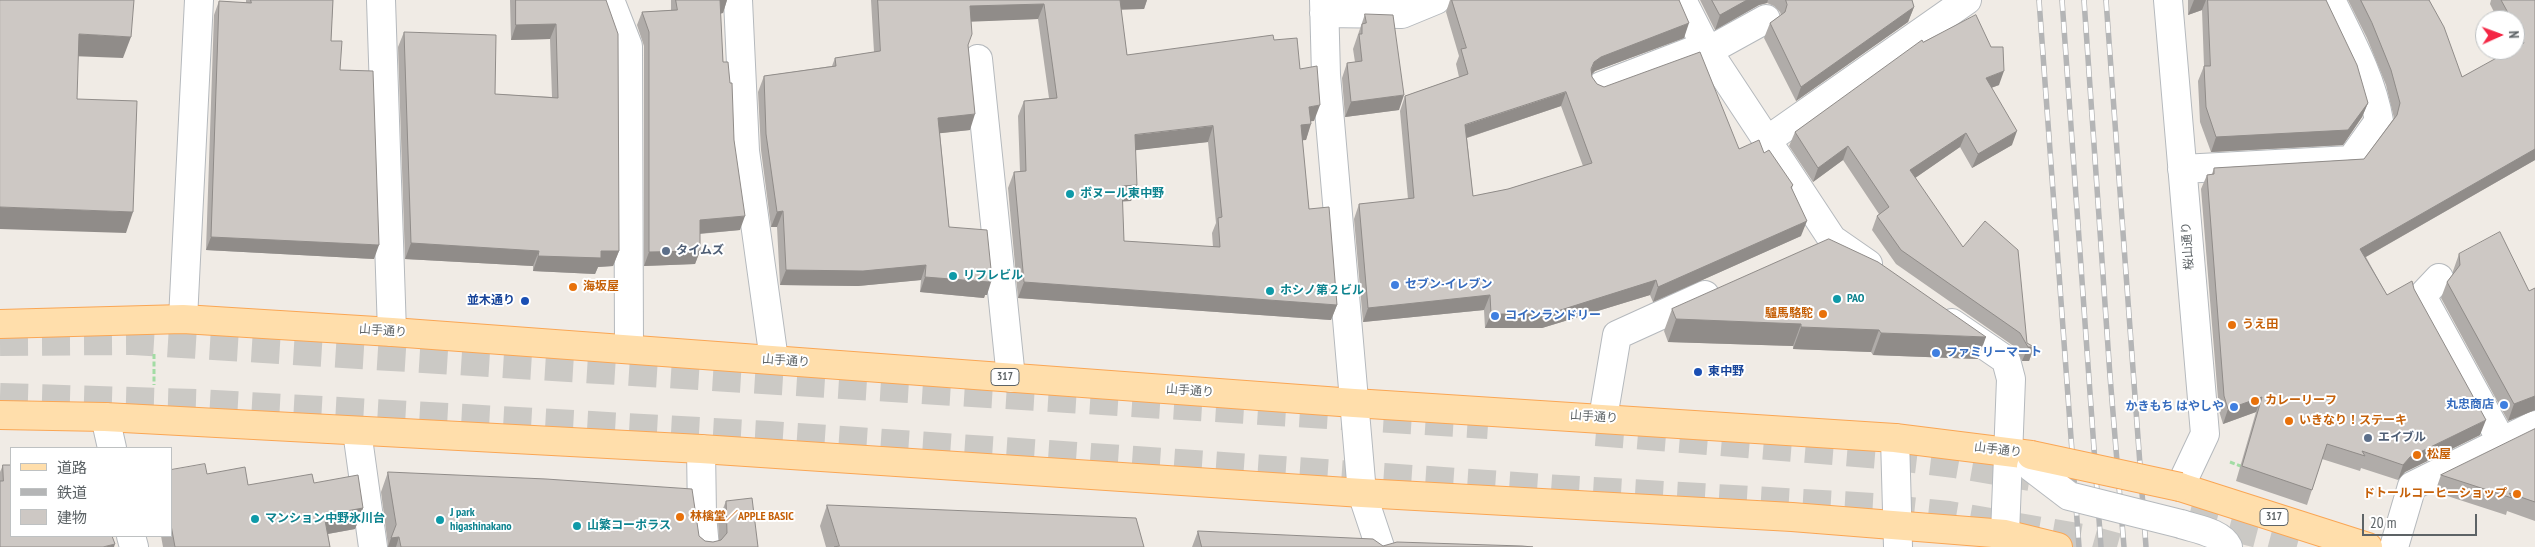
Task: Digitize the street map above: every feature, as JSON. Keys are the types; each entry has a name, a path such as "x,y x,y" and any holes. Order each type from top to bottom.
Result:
{"main road":[{"name":"山手通り","path":"0,324 183,319 392,332 1354,403 1894,438 2024,458 2180,487 2368,547"},
{"path":"0,415 105,417 702,449 1362,493 1898,536 2013,540 2058,547"}],"street":[{"path":"183,319 199,0"},
{"path":"381,0 392,332"},
{"path":"610,0 628,46 628,349"},
{"path":"738,0 745,151 774,360"},
{"path":"1380,547 1362,493 1326,75 1324,7 1402,14 1436,0"},
{"path":"1682,0 1707,48 1766,141 1832,239 1888,277"},
{"path":"1766,141 1967,0"},
{"name":"桜山通り","path":"2168,0 2205,434 2180,487"},
{"path":"2182,169 2351,160 2379,121 2376,104 2356,52 2332,0"},
{"path":"1601,86 1707,48 1766,19"},
{"path":"978,58 1011,378"},
{"path":"1805,251 1832,239"},
{"path":"2439,278 2422,296 2502,442"},
{"path":"1603,418 1617,334 1725,287"},
{"path":"1935,311 2006,360 2024,458 2013,540"},
{"path":"105,417 112,447"},
{"path":"2394,547 2412,486 2535,426"},
{"path":"357,431 373,547"},
{"path":"1894,438 1898,536"},
{"path":"702,449 702,515 705,547"},
{"path":"2024,458 2069,496 2181,524 2213,534 2226,542 2228,547"}],"path":[{"path":"154,320 154,420"},
{"path":"2232,453 2230,462 2251,470"}],"building":[{"path":"0,0 134,0 131,37 79,34 77,99 137,101 133,212 0,207"},
{"path":"251,0 333,0 331,41 342,41 340,70 373,71 379,245 211,237 219,1 251,3"},
{"path":"516,0 606,0 618,34 619,251 601,251 601,258 538,256 539,251 411,243 404,32 496,35 495,94 558,98 556,24 516,25"},
{"path":"676,0 720,0 723,62 728,62 730,83 732,83 734,140 745,216 700,220 700,251 649,252 649,32 642,12 677,10"},
{"path":"878,0 1120,0 1127,55 1273,35 1274,40 1297,38 1300,69 1317,66 1320,105 1309,107 1311,124 1301,125 1309,209 1329,207 1337,305 1024,282 1014,172 1026,171 1024,101 1057,98 1044,4 970,6 972,34 968,45 975,114 938,118 949,227 987,230 992,279 989,282 925,277 926,265 863,271 786,270 783,211 777,212 766,134 764,76 836,66 835,58 880,51","holes":["1213,126 1222,217 1218,218 1220,247 1124,241 1122,186 1137,185 1135,135"]},
{"path":"1452,0 1679,0 1689,23 1601,57 1594,62 1591,69 1592,77 1597,84 1604,87 1700,52 1739,149 1759,140 1764,153 1769,150 1793,185 1791,187 1807,221 1658,287 1656,280 1548,314 1491,314 1490,295 1368,308 1359,204 1414,198 1405,96 1468,74 1461,49 1466,48","holes":["1566,92 1592,163 1508,189 1473,196 1465,125"]},
{"path":"1712,0 1747,0 1720,15"},
{"path":"1786,0 1912,0 1914,7 1801,87 1770,23 1785,12"},
{"path":"2208,0 2326,0 2357,65 2368,103 2348,130 2216,137 2206,107 2204,66 2210,66"},
{"path":"2361,0 2429,0 2444,27 2462,77 2493,60 2525,60 2525,10 2506,10 2501,0 2535,0 2535,149 2360,249 2387,295 2412,281 2414,289 2486,420 2410,457 2403,465 2362,451 2365,456 2327,444 2312,490 2242,466 2262,397 2228,409 2224,396 2207,175 2214,174 2214,168 2364,159 2397,115 2400,103 2391,70"},
{"path":"1365,14 1393,15 1404,95 1351,102 1347,63 1362,61 1359,34 1362,34 1362,24 1366,23"},
{"path":"1976,15 1991,47 2003,47 2004,71 1986,78 2017,131 1978,154 1966,133 1910,170 1963,247 1985,221 2018,250 2027,343 2034,347 2028,347 2020,333 1901,250 1877,216 1889,207 1848,146 1818,168 1795,132 1922,40 1923,42"},
{"path":"2500,232 2529,291 2535,288 2535,396 2514,404 2447,282 2460,265 2459,254"},
{"path":"1829,239 1878,262 1986,337 1881,333 1879,330 1801,327 1801,324 1676,319 1672,309"},
{"path":"2535,429 2535,502 2509,493 2512,498 2441,475"},
{"name":"マンション中野氷川台","path":"205,464 207,474 245,467 248,485 312,474 314,483 358,475 363,508 324,515 330,547 175,547 172,530 172,470"},
{"path":"3,465 10,465 10,537 112,537 115,544 103,547 0,547 0,481 3,481"},
{"path":"388,472 546,479 692,489 699,536 705,541 713,542 721,540 727,533 726,501 752,498 758,547 401,547 399,537 391,538 396,525"},
{"path":"827,505 1136,518 1144,547 834,547 839,546"},
{"path":"1198,531 1373,539 1383,546 1397,542 1533,547 1202,547"}],"tunnel":[{"path":"0,342 133,341 1488,425"},
{"path":"0,397 196,403 769,435 1560,489 1874,507 1949,515 2088,539 2117,547"},
{"path":"1596,432 1881,455 1955,464 2030,477"},
{"path":"2189,516 2308,547"}],"railway":[{"path":"2039,0 2079,547"},
{"path":"2062,0 2101,547"},
{"path":"2084,0 2124,547"},
{"path":"2106,0 2146,547"}],"place":[{"name":"ボヌール東中野","path":"1070,194"},
{"name":"タイムズ","path":"666,251"},
{"name":"リフレビル","path":"953,276"},
{"name":"セブン-イレブン","path":"1395,285"},
{"name":"海坂屋","path":"573,287"},
{"name":"ホシノ第２ビル","path":"1270,291"},
{"name":"PAO","path":"1837,299"},
{"name":"並木通り","path":"525,301"},
{"name":"驢馬駱駝","path":"1823,314"},
{"name":"コインランドリー","path":"1495,316"},
{"name":"うえ田","path":"2232,325"},
{"name":"ファミリーマート","path":"1936,353"},
{"name":"東中野","path":"1698,372"},
{"name":"カレーリーフ","path":"2255,401"},
{"name":"丸忠商店","path":"2504,405"},
{"name":"かきもち はやしや","path":"2234,407"},
{"name":"いきなり！ステーキ","path":"2289,421"},
{"name":"エイブル","path":"2368,438"},
{"name":"松屋","path":"2417,455"},
{"name":"ドトールコーヒーショップ","path":"2517,494"},
{"name":"林檎堂／APPLE BASIC","path":"680,517"},
{"name":"マンション中野氷川台","path":"255,519"},
{"name":"J park higashinakano","path":"440,520"},
{"name":"山繁コーポラス","path":"577,526"}]}
